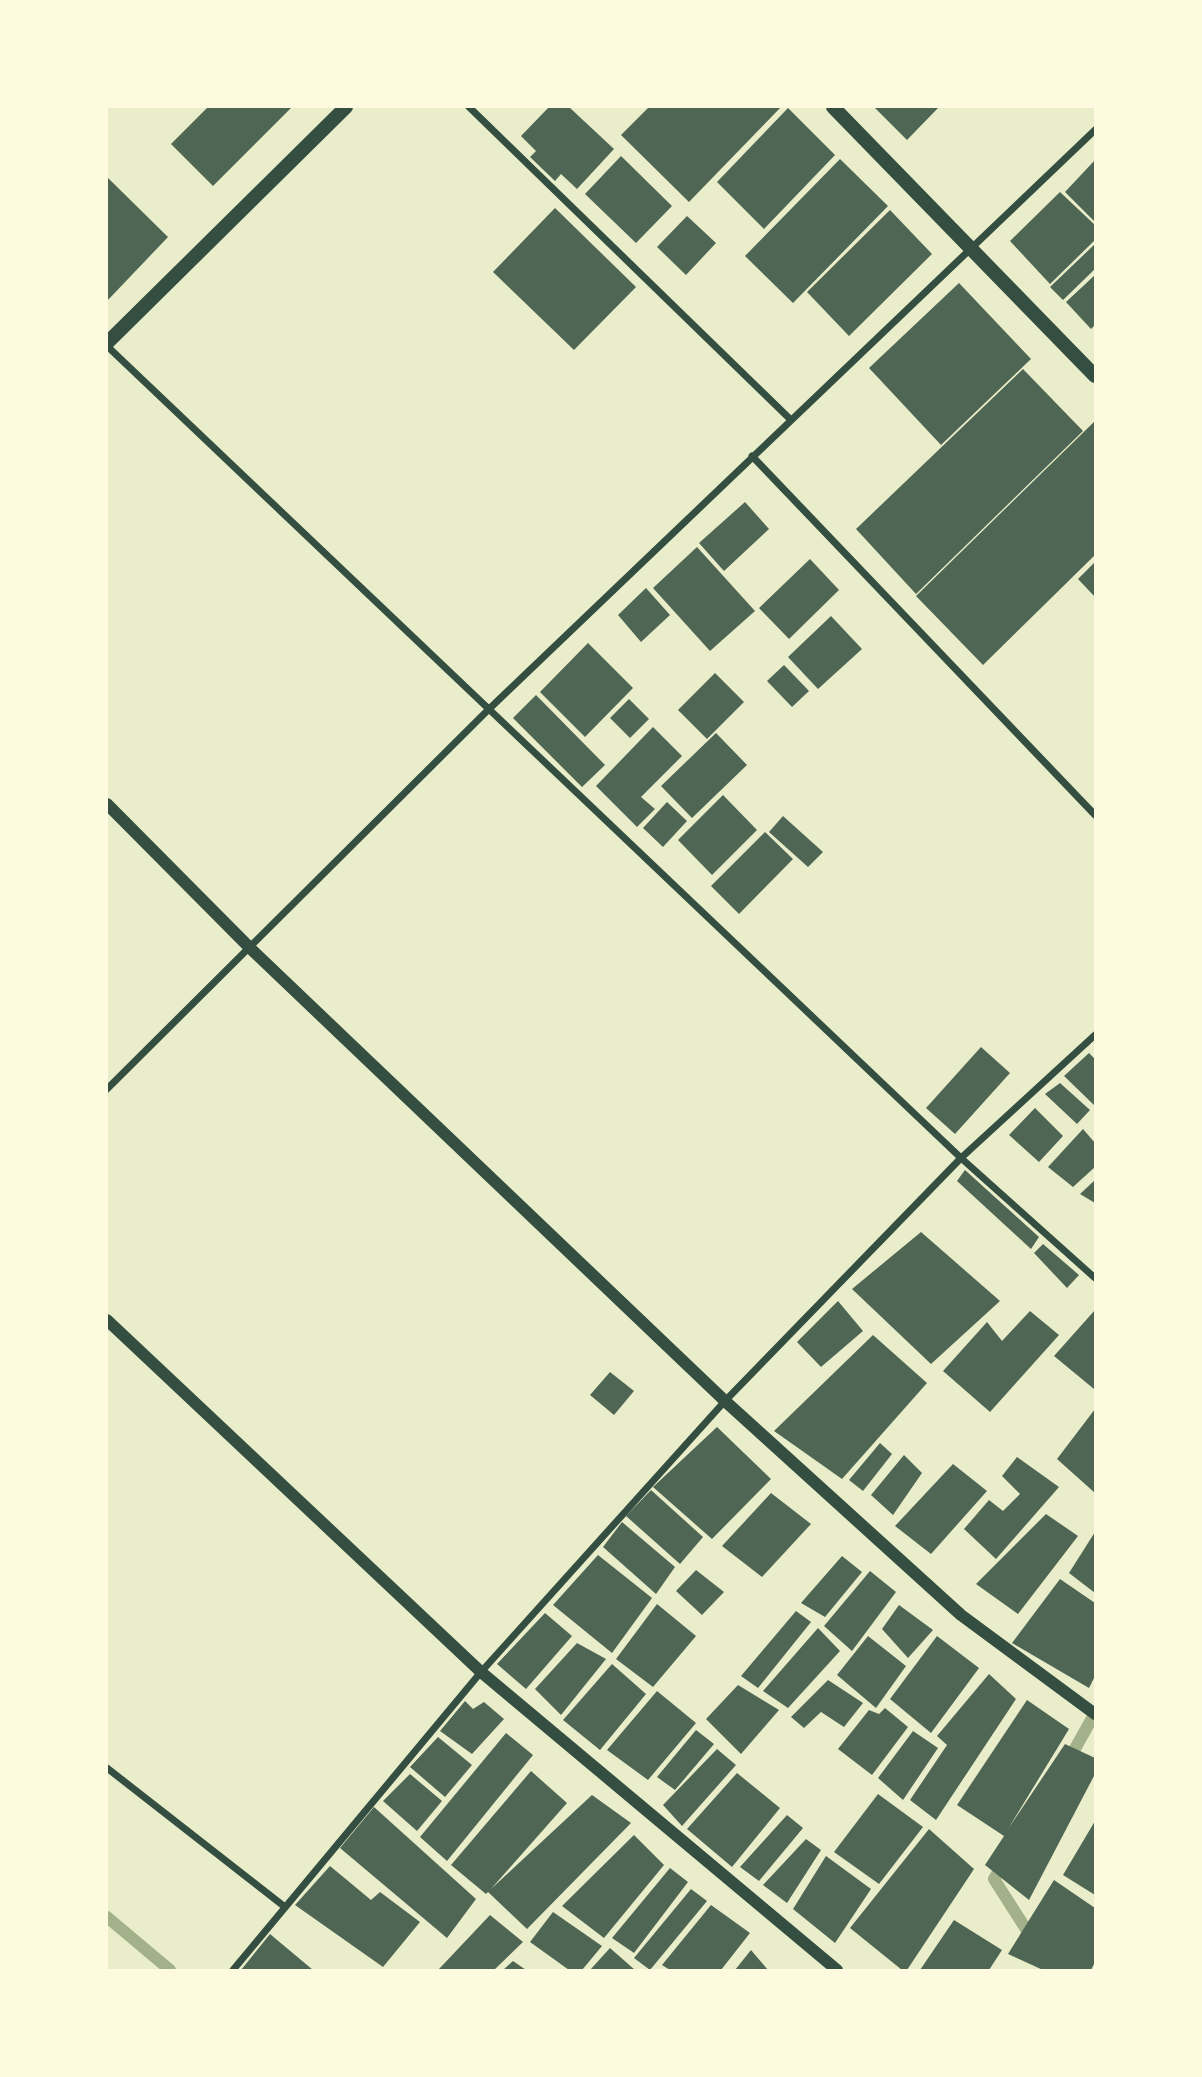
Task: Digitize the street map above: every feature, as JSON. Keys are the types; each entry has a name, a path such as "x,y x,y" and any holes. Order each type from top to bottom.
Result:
{"main road":[{"path":"833,107 1095,376"},
{"path":"107,344 338,109"}],"street":[{"path":"470,107 790,419"},
{"path":"107,1089 488,710 1095,130"},
{"path":"107,344 961,1158 1095,1279"},
{"path":"752,456 1095,815"},
{"path":"107,804 251,948 725,1401 961,1615 1095,1714"},
{"path":"233,1970 481,1672 725,1401 961,1158 1095,1035"},
{"path":"107,1320 481,1672 837,1970"},
{"path":"107,1768 285,1907"}],"building":[{"path":"208,107 292,107 213,186 171,144"},
{"path":"549,107 569,107 614,149 577,189 561,174 555,181 530,157 536,151 521,136"},
{"path":"649,107 781,107 689,202 621,135"},
{"path":"874,107 939,107 907,140"},
{"path":"788,108 835,155 764,229 717,182"},
{"path":"621,156 672,206 636,243 585,194"},
{"path":"840,159 888,206 793,303 745,256"},
{"path":"1095,160 1095,222 1065,192"},
{"path":"107,177 168,237 107,301"},
{"path":"1060,192 1095,225 1095,240 1050,284 1010,241"},
{"path":"555,208 636,287 574,350 493,272"},
{"path":"890,210 932,254 849,336 807,292"},
{"path":"687,216 716,243 686,275 657,247"},
{"path":"1095,244 1095,269 1063,300 1050,287"},
{"path":"1095,275 1095,325 1091,329 1066,302"},
{"path":"959,283 1031,359 941,445 869,368"},
{"path":"1023,369 1083,431 916,594 856,529"},
{"path":"1094,422 1095,555 983,665 916,596"},
{"path":"745,502 769,529 724,571 699,543"},
{"path":"697,547 755,611 710,651 653,588"},
{"path":"810,559 839,590 789,639 759,608"},
{"path":"1095,562 1095,597 1078,579"},
{"path":"646,588 670,615 641,642 618,615"},
{"path":"831,616 862,649 818,689 788,657"},
{"path":"588,643 633,688 585,737 540,692"},
{"path":"784,665 809,691 792,707 767,681"},
{"path":"715,673 744,702 707,739 678,710"},
{"path":"536,695 605,765 582,787 513,718"},
{"path":"629,699 649,719 630,738 610,718"},
{"path":"653,727 682,756 641,797 655,809 637,827 596,786"},
{"path":"716,733 747,765 692,818 661,786"},
{"path":"723,795 757,830 712,875 678,840"},
{"path":"667,802 687,821 663,847 643,828"},
{"path":"783,816 823,852 808,867 769,832"},
{"path":"765,832 793,859 739,914 711,886"},
{"path":"981,1047 1010,1073 955,1134 926,1108"},
{"path":"1089,1053 1095,1059 1094,1105 1064,1076"},
{"path":"1060,1083 1090,1110 1077,1124 1045,1094"},
{"path":"1035,1108 1063,1136 1039,1162 1009,1135"},
{"path":"1083,1129 1095,1143 1095,1167 1073,1187 1048,1167"},
{"path":"965,1170 1039,1237 1031,1249 957,1181"},
{"path":"1095,1180 1095,1203 1080,1194"},
{"path":"921,1232 1000,1301 931,1364 852,1289"},
{"path":"1043,1244 1079,1275 1067,1288 1034,1253"},
{"path":"838,1301 863,1331 821,1367 797,1342"},
{"path":"1095,1310 1095,1387 1094,1389 1054,1356"},
{"path":"1030,1311 1059,1335 990,1412 943,1371 987,1322 1002,1341"},
{"path":"873,1335 927,1383 842,1479 774,1431"},
{"path":"610,1372 634,1391 614,1415 590,1395"},
{"path":"1095,1409 1095,1493 1057,1459"},
{"path":"717,1427 771,1479 712,1539 653,1487"},
{"path":"880,1443 892,1454 863,1491 849,1480"},
{"path":"904,1455 922,1473 893,1515 871,1495"},
{"path":"1017,1457 1059,1487 996,1559 964,1529 989,1500 1003,1511 1020,1494 1002,1476"},
{"path":"953,1464 987,1491 931,1554 895,1526"},
{"path":"651,1490 703,1537 680,1564 626,1516"},
{"path":"771,1493 811,1524 762,1577 722,1546"},
{"path":"1046,1514 1078,1536 1018,1614 976,1584"},
{"path":"622,1522 675,1567 656,1594 603,1547"},
{"path":"1095,1532 1095,1593 1069,1573"},
{"path":"598,1555 652,1598 612,1653 553,1605"},
{"path":"842,1556 862,1572 825,1617 801,1603"},
{"path":"696,1570 724,1592 702,1615 676,1591"},
{"path":"870,1571 896,1592 852,1651 824,1626"},
{"path":"1060,1579 1095,1603 1095,1676 1089,1688 1012,1643"},
{"path":"657,1604 696,1636 653,1687 616,1659"},
{"path":"899,1605 933,1630 908,1658 882,1629"},
{"path":"796,1611 811,1622 758,1688 741,1676"},
{"path":"545,1613 572,1636 526,1689 497,1664"},
{"path":"818,1628 840,1651 788,1708 763,1691"},
{"path":"868,1636 906,1666 876,1708 837,1675"},
{"path":"937,1636 979,1668 931,1733 890,1699"},
{"path":"577,1643 606,1659 561,1715 535,1689"},
{"path":"612,1664 646,1694 600,1750 563,1720"},
{"path":"989,1674 1016,1699 936,1820 910,1800 947,1745 937,1736"},
{"path":"828,1680 863,1703 844,1727 821,1712 804,1728 791,1717"},
{"path":"738,1685 779,1710 741,1754 706,1719"},
{"path":"657,1691 696,1723 648,1780 607,1750"},
{"path":"1027,1700 1069,1729 1008,1829 1065,1744 1095,1758 1095,1774 1029,1900 985,1865 1004,1836 957,1805"},
{"path":"465,1701 473,1709 484,1702 504,1719 472,1754 440,1731"},
{"path":"885,1708 908,1727 872,1775 838,1749 869,1710 879,1714"},
{"path":"696,1730 714,1744 675,1790 657,1777"},
{"path":"913,1731 938,1748 903,1800 878,1778"},
{"path":"506,1733 533,1755 447,1861 420,1837"},
{"path":"438,1737 472,1765 445,1797 410,1767"},
{"path":"717,1749 736,1765 682,1826 663,1805"},
{"path":"531,1771 567,1803 491,1889 592,1795 631,1823 527,1929 488,1892 486,1894 451,1865"},
{"path":"737,1773 780,1808 732,1867 687,1829"},
{"path":"410,1774 442,1801 417,1831 383,1801"},
{"path":"878,1794 923,1827 879,1884 834,1852"},
{"path":"374,1807 476,1899 447,1938 340,1848"},
{"path":"787,1815 803,1828 759,1881 740,1867"},
{"path":"1095,1821 1095,1895 1063,1875"},
{"path":"929,1829 974,1869 907,1970 902,1970 850,1928"},
{"path":"634,1835 664,1865 604,1938 562,1906"},
{"path":"806,1839 821,1850 787,1903 763,1885"},
{"path":"826,1856 871,1889 835,1943 793,1909"},
{"path":"330,1866 371,1900 380,1892 420,1922 383,1967 295,1905"},
{"path":"670,1868 688,1882 634,1953 612,1938"},
{"path":"1054,1880 1095,1908 1095,1962 1091,1970 1043,1970 1008,1954"},
{"path":"691,1889 707,1901 650,1970 634,1958"},
{"path":"711,1905 750,1933 721,1970 670,1970 662,1965"},
{"path":"553,1912 602,1946 582,1970 569,1970 530,1942"},
{"path":"490,1915 523,1942 494,1970 439,1969"},
{"path":"954,1920 1002,1950 989,1970 920,1970"},
{"path":"270,1934 313,1970 241,1970"},
{"path":"610,1948 635,1970 590,1970"},
{"path":"751,1950 768,1970 735,1970"},
{"path":"513,1961 526,1970 503,1970"}],"waterway":[{"path":"1067,1763 1095,1713"},
{"path":"1005,1861 994,1879 1033,1940"},
{"path":"107,1917 170,1970"}]}
